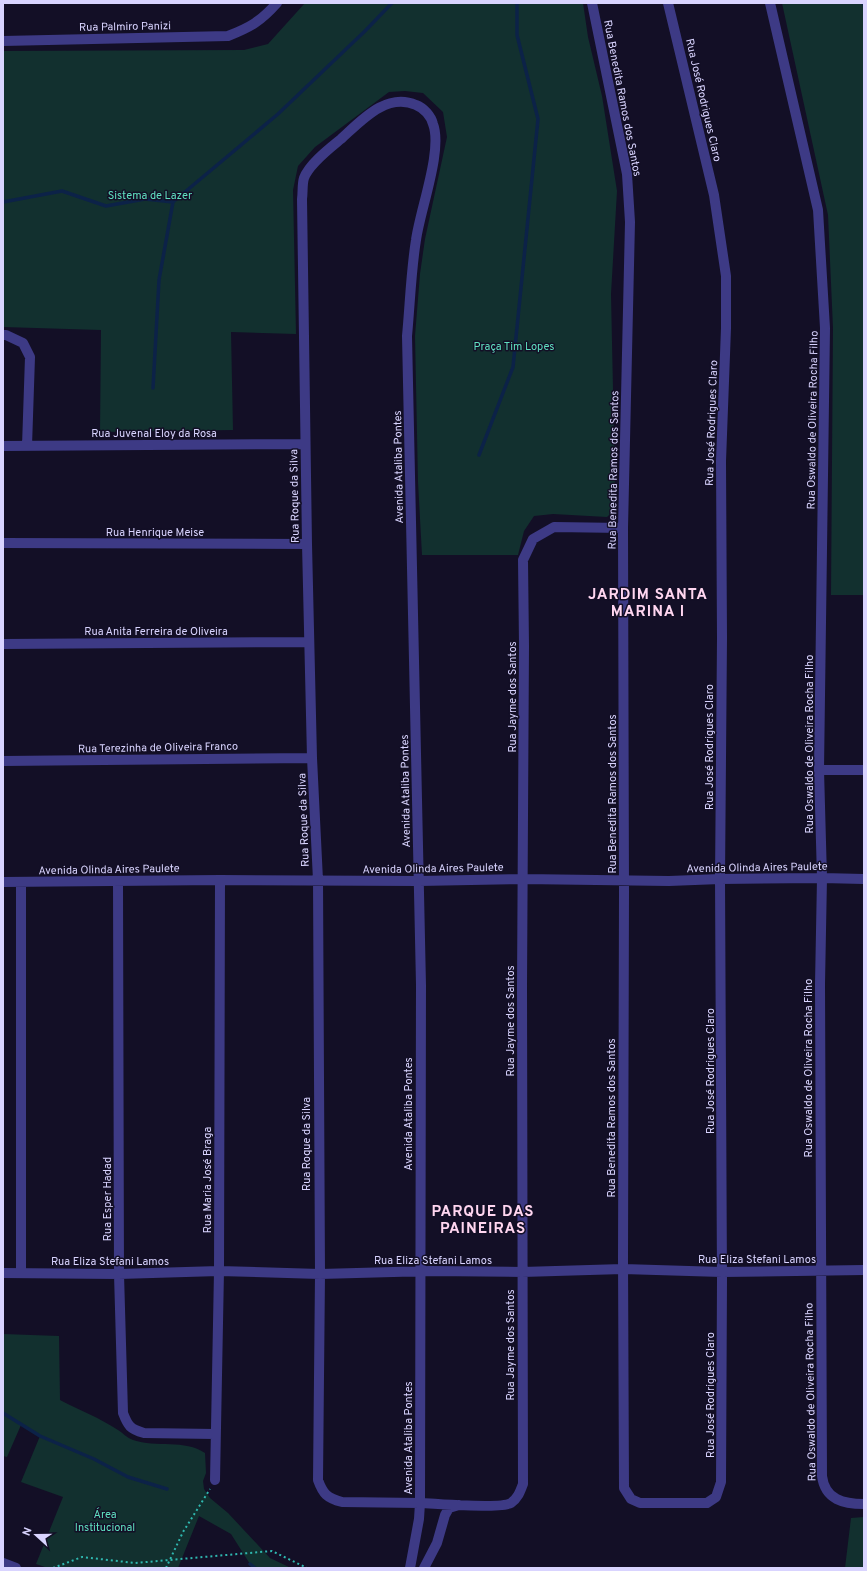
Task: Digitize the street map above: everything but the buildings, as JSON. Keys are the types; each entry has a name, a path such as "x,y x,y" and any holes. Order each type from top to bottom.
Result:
{"street":[{"name":"Rua Palmiro Panizi","path":"3,41 228,36 246,29 263,19 277,3"},
{"name":"Rua Benedita Ramos dos Santos","path":"592,3 627,174 630,222 623,528 624,1488 631,1499 640,1503 707,1503 716,1497"},
{"name":"Rua José Rodrigues Claro","path":"668,3 714,195 726,276 726,328 721,462 721,1482 716,1497"},
{"name":"Rua Oswaldo de Oliveira Rocha Filho","path":"770,3 816,203 825,328 819,770 822,878 820,984 822,1476 823,1484 832,1496 849,1504 864,1504"},
{"name":"Rua Roque da Silva","path":"406,101 391,102 372,112 317,160 304,178 302,199 305,444 312,758 318,880 320,1274 318,1480 322,1492 332,1500 342,1502 420,1503"},
{"name":"Avenida Ataliba Pontes","path":"406,101 418,106 429,115 434,125 436,140 434,156 416,239 407,336 421,985 420,1503 419,1519 410,1568"},
{"path":"3,335 23,343 30,357 28,446"},
{"name":"Rua Juvenal Eloy da Rosa","path":"3,446 305,444"},
{"name":"Rua Jayme dos Santos","path":"420,1503 504,1505 519,1496 522,1484 523,560 533,539 554,527 623,528"},
{"name":"Rua Henrique Meise","path":"3,543 307,544"},
{"name":"Rua Anita Ferreira de Oliveira","path":"3,644 310,642"},
{"name":"Rua Terezinha de Oliveira Franco","path":"3,761 312,758"},
{"path":"819,770 864,770"},
{"name":"Avenida Olinda Aires Paulete","path":"3,882 220,880 419,881 523,879 669,881 720,878 864,879"},
{"name":"Rua Maria José Braga","path":"215,1480 219,1271 220,880"},
{"path":"21,1273 22,882"},
{"name":"Rua Esper Hadad","path":"118,882 119,1274 123,1413 127,1424 134,1430 144,1433 215,1434"},
{"name":"Rua Eliza Stefani Lamos","path":"3,1273 119,1274 219,1271 320,1274 522,1272 623,1269 722,1272 864,1270"},
{"path":"424,1568 437,1543 445,1515 449,1508 460,1505"},
{"path":"3,1563 16,1568"}],"path":[{"path":"166,1568 182,1532 215,1480"},
{"path":"53,1568 82,1557 135,1563 272,1551 307,1568"}],"green space":[{"path":"305,3 583,3 588,37 602,96 617,191 611,294 615,485 613,511 607,517 553,514 534,516 524,531 518,555 422,555 418,482 415,336 420,274 425,239 447,137 443,112 423,93 405,91 389,92 315,147 298,166 293,190 296,334 231,332 233,430 100,432 101,330 3,327 3,51 244,50 268,44"},
{"path":"782,3 864,3 864,595 831,595 833,328 828,215"},
{"name":"Área Institucional","path":"3,1334 59,1336 60,1400 104,1422 133,1440 189,1446 205,1453 206,1473 203,1481 204,1489 210,1498 228,1513 270,1558 291,1568 255,1568 250,1564 231,1534 199,1516 178,1568 48,1568 36,1564 63,1497 21,1482 40,1436 21,1425 7,1457 3,1456"},
{"path":"864,1517 864,1568 845,1568 851,1518"}],"waterway":[{"path":"153,388 159,280 173,202 278,114 365,31 392,3"},
{"path":"479,455 513,367 538,119 517,35 517,3"},
{"path":"3,202 62,191 106,206 145,199 173,202"},
{"path":"3,1413 40,1436 94,1459 128,1477 167,1489"},
{"path":"250,1564 255,1568"}],"district":[{"name":"JARDIM SANTA MARINA I","path":"648,602"},
{"name":"PARQUE DAS PAINEIRAS","path":"483,1220"}],"park label":[{"name":"Sistema de Lazer","path":"150,195"},
{"name":"Praça Tim Lopes","path":"514,346"}]}
